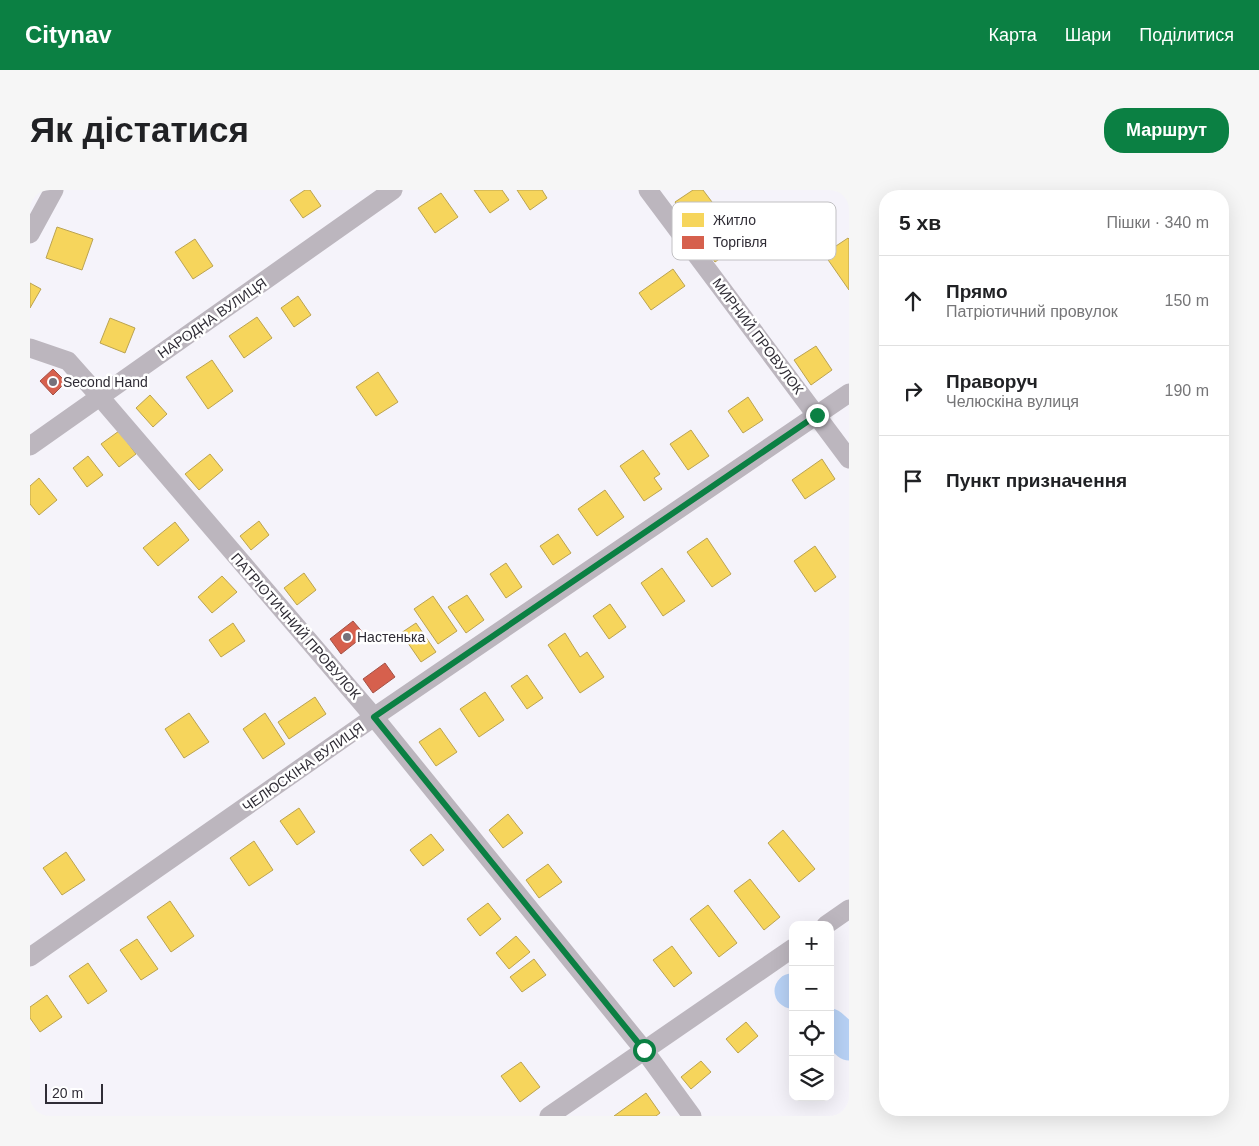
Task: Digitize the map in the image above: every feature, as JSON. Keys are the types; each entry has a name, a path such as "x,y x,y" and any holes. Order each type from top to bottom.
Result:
{"street":[{"path":"30,234 54,190"},
{"name":"НАРОДНА ВУЛИЦЯ","path":"30,446 393,190"},
{"name":"МИРНИЙ ПРОВУЛОК","path":"648,190 672,222"},
{"name":"МИРНИЙ ПРОВУЛОК","path":"701,260 849,459"},
{"name":"ПАТРІОТИЧНИЙ ПРОВУЛОК","path":"30,348 68,361 100,397 374,717 644,1050 692,1116"},
{"name":"ЧЕЛЮСКІНА ВУЛИЦЯ","path":"30,957 374,717 849,392"},
{"path":"832,921 849,909"},
{"path":"549,1116 789,951"}],"building: Житло":[{"path":"305,190 310,190 321,206 303,218 290,200"},
{"path":"474,190 502,190 509,200 490,213"},
{"path":"517,190 542,190 547,198 530,210"},
{"path":"693,190 703,190 712,202 675,202"},
{"path":"441,193 458,217 435,233 418,208"},
{"path":"57,227 93,239 82,270 46,258"},
{"path":"195,239 213,266 193,279 175,252"},
{"path":"849,239 849,290 828,260 836,260 836,246"},
{"path":"673,269 685,286 651,310 639,293"},
{"path":"30,283 41,289 30,308"},
{"path":"298,296 311,315 294,327 281,308"},
{"path":"257,317 272,338 244,358 229,336"},
{"path":"110,318 135,328 125,353 100,343"},
{"path":"816,346 832,370 811,385 794,360"},
{"path":"212,360 233,391 208,409 186,377"},
{"path":"378,372 398,402 376,416 356,387"},
{"path":"150,395 167,414 153,427 136,408"},
{"path":"748,397 763,420 743,433 728,411"},
{"path":"691,430 709,456 688,470 670,444"},
{"path":"119,431 136,454 119,467 101,444"},
{"path":"643,450 660,474 654,478 662,489 644,501 620,466"},
{"path":"210,454 223,470 199,490 185,474"},
{"path":"88,456 103,475 87,487 73,468"},
{"path":"822,459 835,479 805,499 792,480"},
{"path":"39,478 57,500 39,515 30,504 30,486"},
{"path":"605,490 624,517 597,536 578,509"},
{"path":"259,521 269,535 251,550 240,536"},
{"path":"175,522 189,540 158,566 143,548"},
{"path":"558,534 571,553 553,565 540,546"},
{"path":"707,538 731,574 712,587 687,552"},
{"path":"815,546 836,577 815,592 794,561"},
{"path":"506,563 522,587 506,598 490,574"},
{"path":"662,568 685,601 663,616 641,583"},
{"path":"304,573 316,590 297,605 284,588"},
{"path":"222,576 237,592 212,613 198,597"},
{"path":"467,595 484,620 466,633 448,607"},
{"path":"433,596 457,631 438,644 414,609"},
{"path":"610,604 626,627 609,639 593,616"},
{"path":"233,623 245,641 221,657 209,640"},
{"path":"416,623 436,652 421,662 401,633"},
{"path":"565,633 580,657 587,652 604,677 580,693 548,645"},
{"path":"527,675 543,698 527,709 511,686"},
{"path":"485,692 504,720 479,737 460,709"},
{"path":"315,697 326,714 289,739 278,722"},
{"path":"189,713 209,742 184,758 165,729"},
{"path":"265,713 285,744 263,759 243,729"},
{"path":"440,728 457,752 436,766 419,742"},
{"path":"299,808 315,832 297,845 280,821"},
{"path":"508,814 523,833 503,848 489,830"},
{"path":"783,830 815,869 799,882 768,843"},
{"path":"431,834 444,850 423,866 410,850"},
{"path":"254,841 273,870 249,886 230,858"},
{"path":"66,852 85,880 62,895 43,868"},
{"path":"548,864 562,882 539,898 526,880"},
{"path":"750,879 780,917 764,930 734,891"},
{"path":"170,901 194,936 171,952 147,917"},
{"path":"488,903 501,919 480,936 467,919"},
{"path":"708,905 737,943 719,957 690,919"},
{"path":"516,936 530,952 509,969 496,953"},
{"path":"137,939 158,969 141,980 120,950"},
{"path":"672,946 692,973 674,987 653,960"},
{"path":"534,959 546,975 522,992 510,977"},
{"path":"88,963 107,991 88,1004 69,976"},
{"path":"47,995 62,1017 40,1032 30,1018 30,1007"},
{"path":"746,1022 758,1036 738,1053 726,1039"},
{"path":"701,1061 711,1072 691,1089 681,1077"},
{"path":"521,1062 540,1087 520,1102 501,1076"},
{"path":"646,1093 660,1113 656,1116 614,1116"}],"building: Торгівля":[{"name":"Second Hand","path":"53,369 66,382 53,395 40,381"},
{"name":"Настенька","path":"353,621 365,635 341,654 330,639"},
{"name":"Настенька","path":"385,663 395,677 373,693 363,679"}],"waterway":[{"path":"834,1030 849,1043"}],"place":[{"name":"Second Hand","path":"53,382"},
{"name":"Настенька","path":"347,637"}],"route":[{"path":"644,1050 374,717 817,415"}]}
